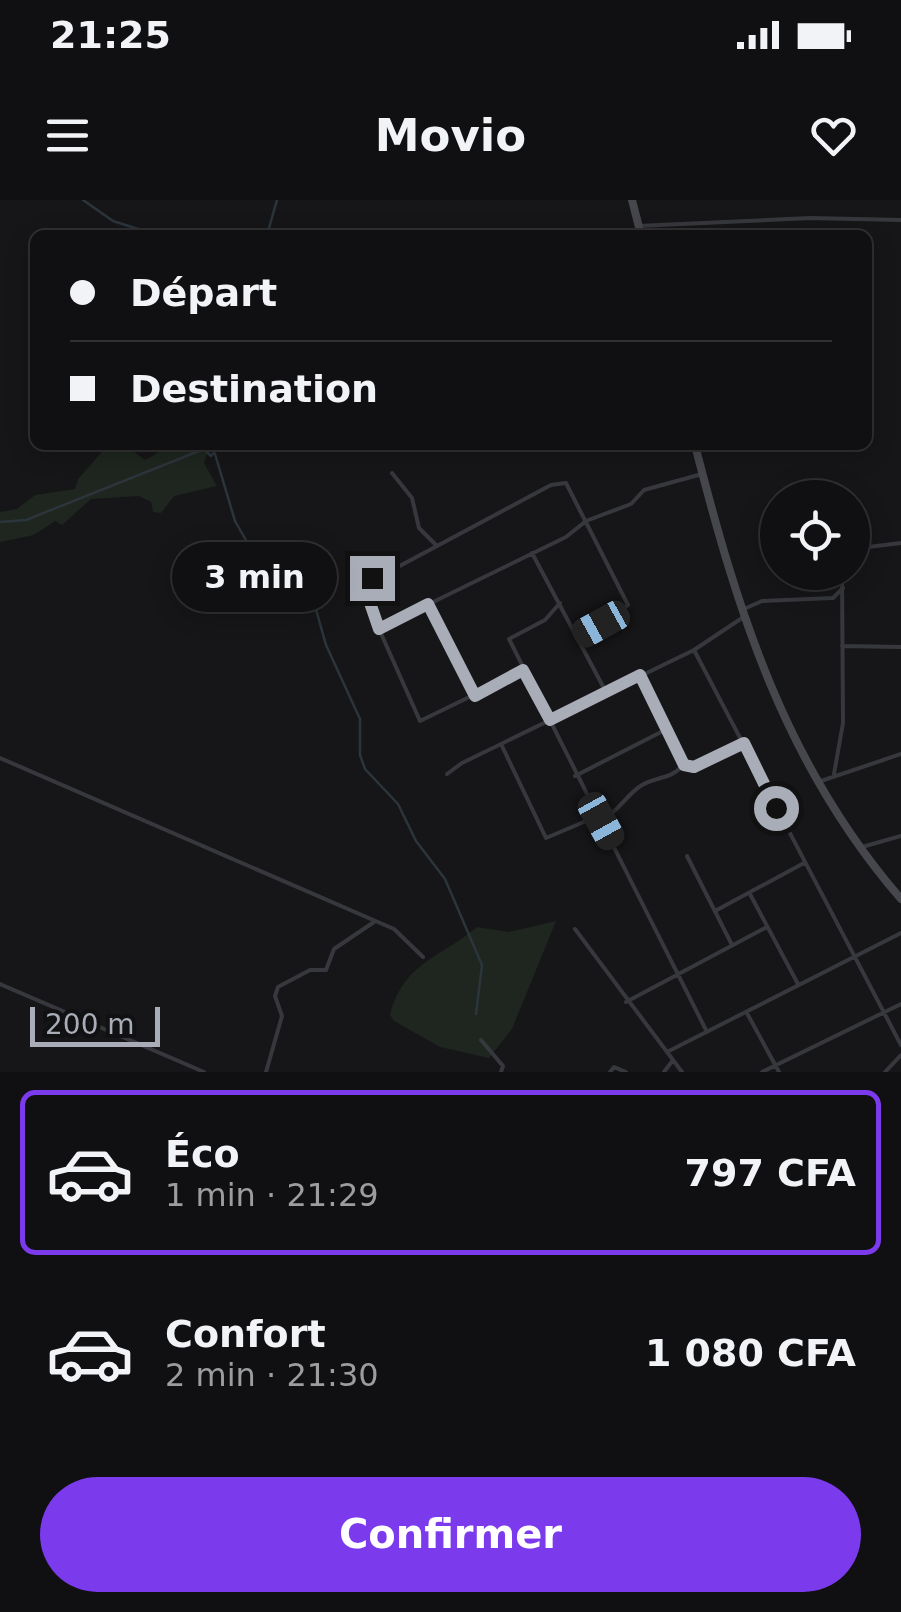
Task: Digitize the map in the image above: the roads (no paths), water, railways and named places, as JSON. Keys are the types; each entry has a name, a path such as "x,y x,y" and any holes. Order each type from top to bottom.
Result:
{"main road":[{"path":"632,200 640,230"},
{"path":"695,450 741,615 779,709 818,782 861,848 901,899"}],"street":[{"path":"653,230 810,218 901,220"},
{"path":"392,473 412,498 419,528 436,545"},
{"path":"379,629 566,537 586,521 631,504 656,485 702,474"},
{"path":"523,670 420,721 379,629 366,584 560,482 566,483 628,605 577,638"},
{"path":"870,546 901,543"},
{"path":"532,553 606,692"},
{"path":"447,774 694,650 762,601 833,598 841,590"},
{"path":"834,774 843,723 843,590"},
{"path":"833,598 842,609"},
{"path":"560,603 545,620 509,639 707,1032"},
{"path":"428,604 475,696"},
{"path":"842,646 901,647"},
{"path":"694,650 852,958 901,1045"},
{"path":"640,675 684,765"},
{"path":"576,776 666,729"},
{"path":"502,746 546,838 625,805 642,784 666,779 684,765 694,767 744,743"},
{"path":"818,782 901,754"},
{"path":"0,758 399,932 423,957"},
{"path":"861,848 901,836"},
{"path":"688,856 732,946"},
{"path":"715,911 804,863"},
{"path":"750,894 798,984"},
{"path":"266,1072 282,1016 275,996 278,987 310,970 326,970 334,949 376,922"},
{"path":"626,1002 767,927"},
{"path":"575,929 682,1072"},
{"path":"667,1052 748,1015 798,984 901,933"},
{"path":"0,984 204,1072"},
{"path":"762,1072 901,1004"},
{"path":"748,1015 779,1072"},
{"path":"480,1040 503,1066 501,1072"},
{"path":"885,1072 901,1056"},
{"path":"664,1072 673,1060"},
{"path":"610,1072 614,1067 626,1072"}],"waterway":[{"path":"83,200 113,221 141,230"},
{"path":"268,230 277,200"},
{"path":"0,522 26,520 201,450"},
{"path":"205,450 211,456 216,450"},
{"path":"215,454 235,521 247,542 315,606 326,645 360,719 360,755 365,769 398,804 416,841 445,879 482,965 476,1014"}]}
